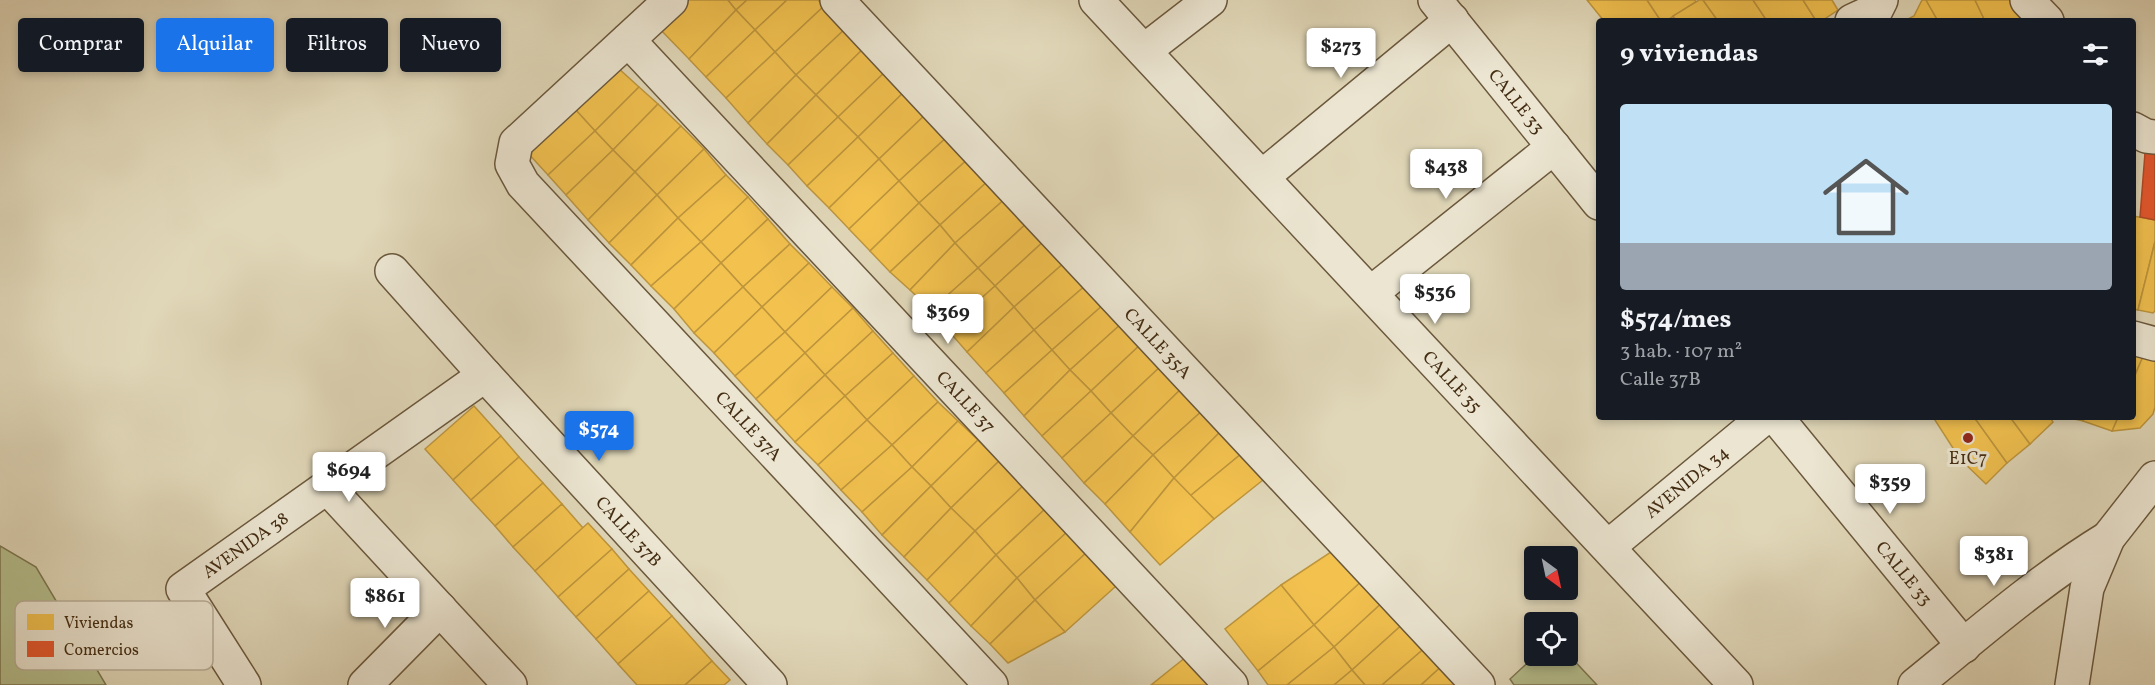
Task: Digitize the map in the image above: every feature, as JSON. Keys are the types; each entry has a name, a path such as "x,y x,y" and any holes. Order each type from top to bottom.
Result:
{"street":[{"path":"628,40 671,0"},
{"name":"CALLE 35A","path":"837,0 1478,685"},
{"name":"CALLE 35","path":"1096,0 1736,685"},
{"path":"1144,51 1210,0"},
{"path":"1859,18 1876,10 1881,0"},
{"path":"2027,0 2044,18"},
{"path":"1262,177 1444,10"},
{"name":"CALLE 33","path":"1444,10 1596,199"},
{"name":"CALLE 37A","path":"628,40 516,144 512,164 523,184 991,685"},
{"name":"CALLE 37","path":"628,40 1231,685"},
{"path":"2136,131 2146,136 2155,137"},
{"path":"1371,293 1554,147"},
{"name":"CALLE 37B","path":"392,271 770,685"},
{"path":"2136,339 2155,344"},
{"name":"AVENIDA 38","path":"191,601 183,589 485,375"},
{"name":"AVENIDA 34","path":"1608,548 1761,420"},
{"name":"CALLE 33","path":"1778,420 1964,646"},
{"path":"2072,685 2087,588 2108,538 2155,478"},
{"path":"327,487 510,685"},
{"path":"1915,685 2036,586 2069,561 2108,538"},
{"path":"366,685 440,609"},
{"name":"AVENIDA 38","path":"213,636 244,685"}],"green space":[{"path":"0,546 36,567 56,601 15,601 15,670 97,670 106,685 0,685"},
{"path":"1578,665 1597,685 1514,685 1510,679 1524,666"}],"building: Viviendas":[{"path":"688,0 728,0 736,10 689,59 657,26"},
{"path":"728,0 747,0 736,10"},
{"path":"747,0 787,0 755,30 736,10"},
{"path":"787,0 818,0 824,6 775,52 755,30"},
{"path":"1587,0 1647,0 1659,18 1602,18"},
{"path":"1647,0 1695,0 1696,2 1671,18 1659,18"},
{"path":"1699,0 1703,0 1716,18 1674,18 1673,16"},
{"path":"1703,0 1753,0 1765,18 1716,18"},
{"path":"1753,0 1803,0 1814,18 1765,18"},
{"path":"1803,0 1832,0 1838,10 1826,18 1814,18"},
{"path":"1922,0 1926,0 1936,18 1910,18 1914,16"},
{"path":"1926,0 1975,0 1984,18 1936,18"},
{"path":"1975,0 2024,0 2036,18 1984,18"},
{"path":"824,6 846,28 796,75 775,52"},
{"path":"736,10 755,30 706,77 689,59"},
{"path":"846,28 865,47 816,95 796,75"},
{"path":"755,30 775,52 726,98 706,77"},
{"path":"865,47 887,70 838,117 816,95"},
{"path":"775,52 796,75 748,123 726,98"},
{"path":"617,67 639,87 595,131 574,108"},
{"path":"887,70 906,90 858,137 838,117"},
{"path":"796,75 816,95 767,144 748,123"},
{"path":"639,87 658,104 613,150 595,131"},
{"path":"906,90 927,113 879,159 858,137"},
{"path":"816,95 838,117 788,165 767,144"},
{"path":"658,104 681,126 635,172 613,150"},
{"path":"574,108 595,131 548,175 526,151"},
{"path":"927,113 948,136 899,181 879,159"},
{"path":"838,117 858,137 807,186 788,165"},
{"path":"681,126 704,149 657,195 635,172"},
{"path":"595,131 613,150 566,195 548,175"},
{"path":"948,136 969,158 919,203 899,181"},
{"path":"858,137 879,159 829,208 807,186"},
{"path":"704,149 726,175 678,218 657,195"},
{"path":"613,150 635,172 588,220 566,195"},
{"path":"969,158 989,180 940,225 919,203"},
{"path":"879,159 899,181 849,229 829,208"},
{"path":"635,172 657,195 609,243 588,220"},
{"path":"726,175 748,197 701,242 678,218"},
{"path":"989,180 1006,198 955,243 940,225"},
{"path":"899,181 919,203 870,251 849,229"},
{"path":"657,195 678,218 631,265 609,243"},
{"path":"748,197 768,219 721,263 701,242"},
{"path":"1006,198 1028,222 978,268 955,243"},
{"path":"919,203 940,225 890,272 870,251"},
{"path":"2136,217 2155,220 2155,241 2138,310 2136,310"},
{"path":"678,218 701,242 651,286 631,265"},
{"path":"768,219 790,244 743,287 721,263"},
{"path":"1028,222 1045,240 995,286 978,268"},
{"path":"940,225 955,243 910,290 890,272"},
{"path":"1045,240 1065,262 1014,307 995,286"},
{"path":"701,242 721,263 674,309 651,286"},
{"path":"2155,242 2155,311 2153,313 2138,310"},
{"path":"955,243 978,268 931,310 910,290"},
{"path":"790,244 809,263 762,307 743,287"},
{"path":"1065,262 1086,285 1034,330 1014,307"},
{"path":"721,263 743,287 694,333 674,309"},
{"path":"809,263 832,287 785,332 762,307"},
{"path":"978,268 995,286 947,329 931,310"},
{"path":"1086,285 1103,305 1052,350 1034,330"},
{"path":"995,286 1014,307 967,352 947,329"},
{"path":"743,287 762,307 714,353 694,333"},
{"path":"832,287 853,308 805,353 785,332"},
{"path":"1103,305 1121,324 1070,370 1052,350"},
{"path":"762,307 785,332 735,376 714,353"},
{"path":"1014,307 1034,330 986,373 967,352"},
{"path":"853,308 873,331 825,375 805,353"},
{"path":"1121,324 1141,344 1091,391 1070,370"},
{"path":"1034,330 1052,350 1004,393 986,373"},
{"path":"873,331 893,353 845,396 825,375"},
{"path":"785,332 805,353 756,399 735,376"},
{"path":"1141,344 1161,366 1111,413 1091,391"},
{"path":"1052,350 1070,370 1024,416 1004,393"},
{"path":"2136,350 2144,354 2136,373"},
{"path":"805,353 825,375 776,421 756,399"},
{"path":"893,353 914,376 867,420 845,396"},
{"path":"2144,354 2155,360 2153,414 2140,428 2112,431 2117,420 2136,420 2136,373"},
{"path":"1161,366 1182,388 1133,436 1111,413"},
{"path":"1070,370 1091,391 1042,436 1024,416"},
{"path":"825,375 845,396 795,442 776,421"},
{"path":"914,376 938,402 892,445 867,420"},
{"path":"1182,388 1203,410 1153,455 1133,436"},
{"path":"1091,391 1111,413 1062,458 1042,436"},
{"path":"845,396 867,420 818,465 795,442"},
{"path":"938,402 958,421 912,467 892,445"},
{"path":"474,406 501,436 453,480 425,449"},
{"path":"1203,410 1221,431 1174,478 1153,455"},
{"path":"1111,413 1133,436 1084,483 1062,458"},
{"path":"867,420 892,445 841,490 818,465"},
{"name":"E1C7","path":"1935,420 1976,420 2007,463 1986,484 1960,459"},
{"path":"1976,420 2012,420 2030,444 2007,463"},
{"path":"2012,420 2052,420 2053,422 2030,444"},
{"path":"2084,420 2117,420 2112,431"},
{"path":"958,421 978,440 931,486 912,467"},
{"path":"1221,431 1241,454 1190,496 1174,478"},
{"path":"501,436 519,457 471,500 453,480"},
{"path":"1133,436 1153,455 1105,504 1084,483"},
{"path":"978,440 999,461 951,508 931,486"},
{"path":"892,445 912,467 862,512 841,490"},
{"path":"1241,454 1263,480 1214,519 1190,496"},
{"path":"1153,455 1174,478 1130,532 1105,504"},
{"path":"519,457 543,483 495,526 471,500"},
{"path":"999,461 1023,486 975,531 951,508"},
{"path":"912,467 931,486 882,535 862,512"},
{"path":"1174,478 1214,519 1160,565 1130,532"},
{"path":"543,483 562,504 513,547 495,526"},
{"path":"931,486 951,508 904,557 882,535"},
{"path":"1023,486 1045,509 996,555 975,531"},
{"path":"562,504 583,528 535,571 513,547"},
{"path":"951,508 975,531 927,580 904,557"},
{"path":"1045,509 1067,532 1017,578 996,555"},
{"path":"588,523 612,549 558,597 535,571"},
{"path":"975,531 996,555 949,603 927,580"},
{"path":"1067,532 1086,553 1035,600 1017,578"},
{"path":"1337,548 1364,579 1314,625 1281,585"},
{"path":"612,549 629,569 576,617 558,597"},
{"path":"1086,553 1116,586 1065,632 1035,600"},
{"path":"996,555 1017,578 971,626 949,603"},
{"path":"629,569 649,591 596,639 576,617"},
{"path":"1017,578 1035,600 990,644 971,626"},
{"path":"1364,579 1384,601 1334,647 1314,625"},
{"path":"1281,585 1314,625 1258,671 1225,629"},
{"path":"649,591 672,616 618,664 596,639"},
{"path":"1035,600 1065,632 1008,663 990,644"},
{"path":"1384,601 1405,622 1352,670 1334,647"},
{"path":"672,616 712,661 685,685 637,685 618,664"},
{"path":"1405,622 1427,646 1382,685 1365,685 1352,670"},
{"path":"1314,625 1334,647 1287,685 1268,685 1258,671"},
{"path":"1427,646 1444,664 1421,685 1382,685"},
{"path":"1334,647 1352,670 1334,685 1287,685"},
{"path":"1186,657 1208,685 1151,685"},
{"path":"712,661 730,680 724,685 685,685"},
{"path":"1444,664 1462,685 1421,685"},
{"path":"1352,670 1365,685 1334,685"}],"building: Comercios":[{"path":"2145,153 2155,153 2155,220 2140,217"}],"place":[{"name":"E1C7","path":"1968,438"}]}
